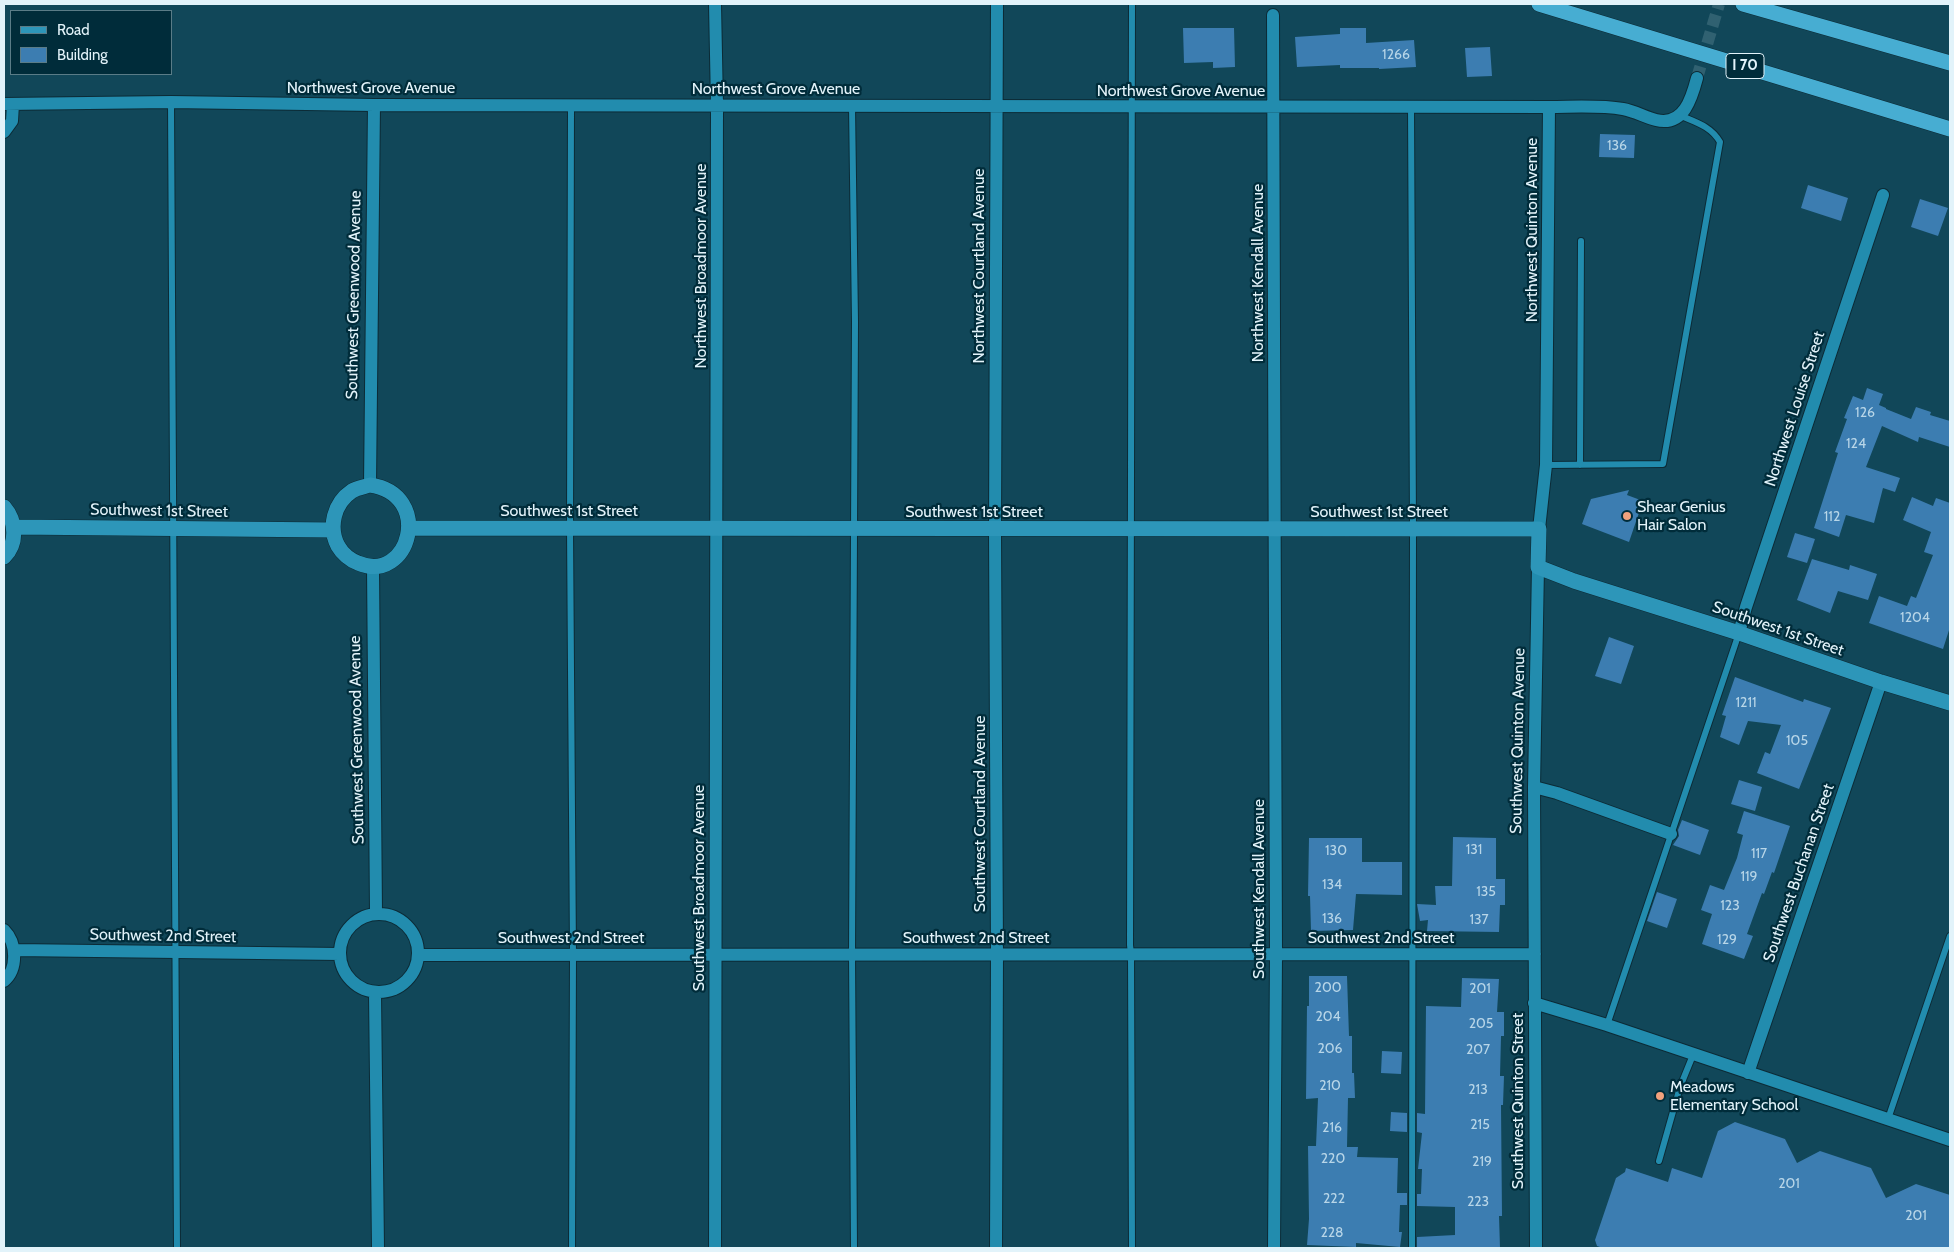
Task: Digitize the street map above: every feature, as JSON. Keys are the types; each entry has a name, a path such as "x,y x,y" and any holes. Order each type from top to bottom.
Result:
{"highway":[{"name":"I 70","path":"1540,4 1950,129"},
{"path":"1743,4 1950,63"}],"street":[{"name":"Northwest Broadmoor Avenue","path":"715,4 717,105 716,528"},
{"name":"Northwest Courtland Avenue","path":"995,529 997,4"},
{"name":"Northwest Kendall Avenue","path":"1273,16 1275,530"},
{"path":"1548,107 1618,109 1658,120 1666,120 1679,115 1690,103 1698,78"},
{"name":"Northwest Grove Avenue","path":"8,104 171,102 374,105 1548,107"},
{"path":"4,132 12,120 8,104"},
{"name":"Southwest Greenwood Avenue","path":"370,485 374,105"},
{"name":"Northwest Quinton Avenue","path":"1539,529 1546,465 1548,107"},
{"name":"Northwest Louise Street","path":"1739,633 1883,195"},
{"path":"370,485 390,491 399,499 406,509 410,528 406,543 398,554 386,563 373,567 365,566 352,560 341,550 333,530 334,514 339,504 354,490 370,485"},
{"path":"4,507 10,515 14,527 12,544 4,557"},
{"name":"Southwest 1st Street","path":"14,527 333,530"},
{"name":"Southwest 1st Street","path":"410,528 1539,529"},
{"name":"Southwest Broadmoor Avenue","path":"715,1248 716,528"},
{"name":"Southwest Courtland Avenue","path":"995,529 996,1248"},
{"name":"Southwest Quinton Avenue","path":"1535,954 1534,787 1539,529"},
{"name":"Southwest Kendall Avenue","path":"1274,1248 1276,955 1275,530"},
{"name":"Southwest Greenwood Avenue","path":"373,567 376,913"},
{"name":"Southwest 1st Street","path":"1538,567 1574,581 1739,633 1880,682 1950,700"},
{"name":"Southwest Buchanan Street","path":"1748,1073 1880,682"},
{"path":"1534,787 1671,834"},
{"path":"376,913 392,916 406,925 416,939 418,955 414,971 405,983 391,992 375,994 368,992 350,980 343,968 340,954 346,932 362,917 376,913"},
{"path":"4,930 14,950 13,966 8,978 4,981"},
{"name":"Southwest 2nd Street","path":"14,950 340,954"},
{"name":"Southwest 2nd Street","path":"418,955 1535,954"},
{"name":"Southwest Quinton Street","path":"1535,954 1536,1248"},
{"path":"375,994 378,1248"},
{"path":"1534,1003 1607,1025 1950,1140"}],"lane":[{"path":"1132,4 1130,530 1132,1248"},
{"path":"171,102 177,1248"},
{"path":"571,105 572,1248"},
{"path":"852,106 855,322 852,954 854,1248"},
{"path":"1411,106 1413,530 1412,1248"},
{"path":"1546,465 1663,464 1720,142 1716,135 1708,128 1679,115"},
{"path":"1580,465 1581,241"},
{"path":"1607,1025 1739,633"},
{"path":"1888,1120 1950,936"},
{"path":"1659,1160 1680,1087 1693,1055"}],"building":[{"path":"1183,28 1234,28 1235,67 1213,68 1213,62 1184,63"},
{"path":"1340,28 1366,28 1366,43 1414,40 1416,67 1379,69 1340,68 1340,65 1297,67 1295,37 1340,34"},
{"path":"1490,47 1492,76 1467,77 1465,48"},
{"path":"1600,134 1635,135 1634,158 1599,157"},
{"path":"1808,185 1848,198 1841,221 1801,208"},
{"path":"1920,199 1948,208 1938,236 1911,227"},
{"path":"1867,388 1883,394 1879,405 1911,419 1916,407 1931,412 1930,415 1950,421 1950,447 1919,437 1918,442 1882,426 1866,467 1900,478 1895,492 1883,488 1874,523 1846,515 1839,537 1814,528 1838,453 1835,452 1847,419 1844,418 1853,396 1863,400"},
{"name":"Shear Genius Hair Salon","path":"1629,490 1627,495 1643,501 1629,542 1582,524 1591,499"},
{"path":"1912,497 1933,506 1936,498 1950,503 1950,627 1943,649 1869,623 1879,596 1907,606 1911,596 1916,598 1933,555 1924,552 1931,532 1903,520"},
{"path":"1795,533 1815,539 1807,563 1787,557"},
{"path":"1812,559 1849,570 1850,565 1877,574 1868,600 1838,591 1830,613 1797,600"},
{"path":"1609,637 1634,646 1621,684 1595,676"},
{"path":"1735,677 1803,702 1804,699 1831,708 1799,789 1757,773 1765,752 1770,754 1781,725 1748,721 1739,745 1720,737 1726,716 1722,715"},
{"path":"1739,780 1762,787 1755,811 1731,804"},
{"path":"1744,811 1790,826 1774,873 1772,872 1764,894 1762,893 1747,934 1753,936 1744,959 1702,944 1712,914 1701,910 1710,885 1724,890 1737,858 1743,835 1737,833"},
{"path":"1682,820 1709,830 1700,855 1673,845 1679,836 1678,830"},
{"path":"1453,837 1496,838 1496,879 1505,879 1505,905 1500,905 1499,932 1427,931 1428,920 1420,921 1417,904 1436,905 1435,886 1452,886"},
{"path":"1309,838 1362,838 1362,862 1402,862 1402,895 1356,894 1353,930 1311,931 1310,896 1308,896"},
{"path":"1657,892 1677,899 1667,928 1647,921"},
{"path":"1309,976 1347,976 1349,1036 1352,1036 1352,1073 1354,1073 1355,1098 1348,1098 1347,1147 1358,1147 1357,1157 1398,1158 1397,1193 1407,1193 1407,1205 1400,1205 1399,1232 1402,1232 1400,1247 1356,1243 1356,1247 1307,1245 1309,1219 1308,1146 1316,1146 1318,1098 1306,1099"},
{"path":"1462,978 1499,979 1497,1012 1504,1012 1500,1076 1504,1076 1503,1105 1501,1105 1502,1216 1499,1216 1500,1248 1417,1248 1417,1237 1455,1235 1455,1207 1417,1206 1417,1194 1421,1194 1422,1169 1418,1169 1422,1133 1417,1132 1417,1113 1425,1114 1426,1006 1461,1007"},
{"path":"1382,1051 1402,1052 1401,1074 1381,1073"},
{"path":"1391,1112 1407,1113 1407,1132 1390,1131"},
{"path":"1735,1122 1785,1139 1797,1163 1820,1151 1871,1168 1886,1198 1916,1184 1950,1195 1950,1248 1603,1248 1597,1246 1595,1240 1616,1178 1625,1172 1626,1168 1668,1182 1672,1168 1702,1178 1718,1131"}],"tunnel":[{"path":"1697,78 1719,4"}],"place":[{"name":"Shear Genius Hair Salon","path":"1627,516"},
{"name":"Meadows Elementary School","path":"1660,1096"}]}
